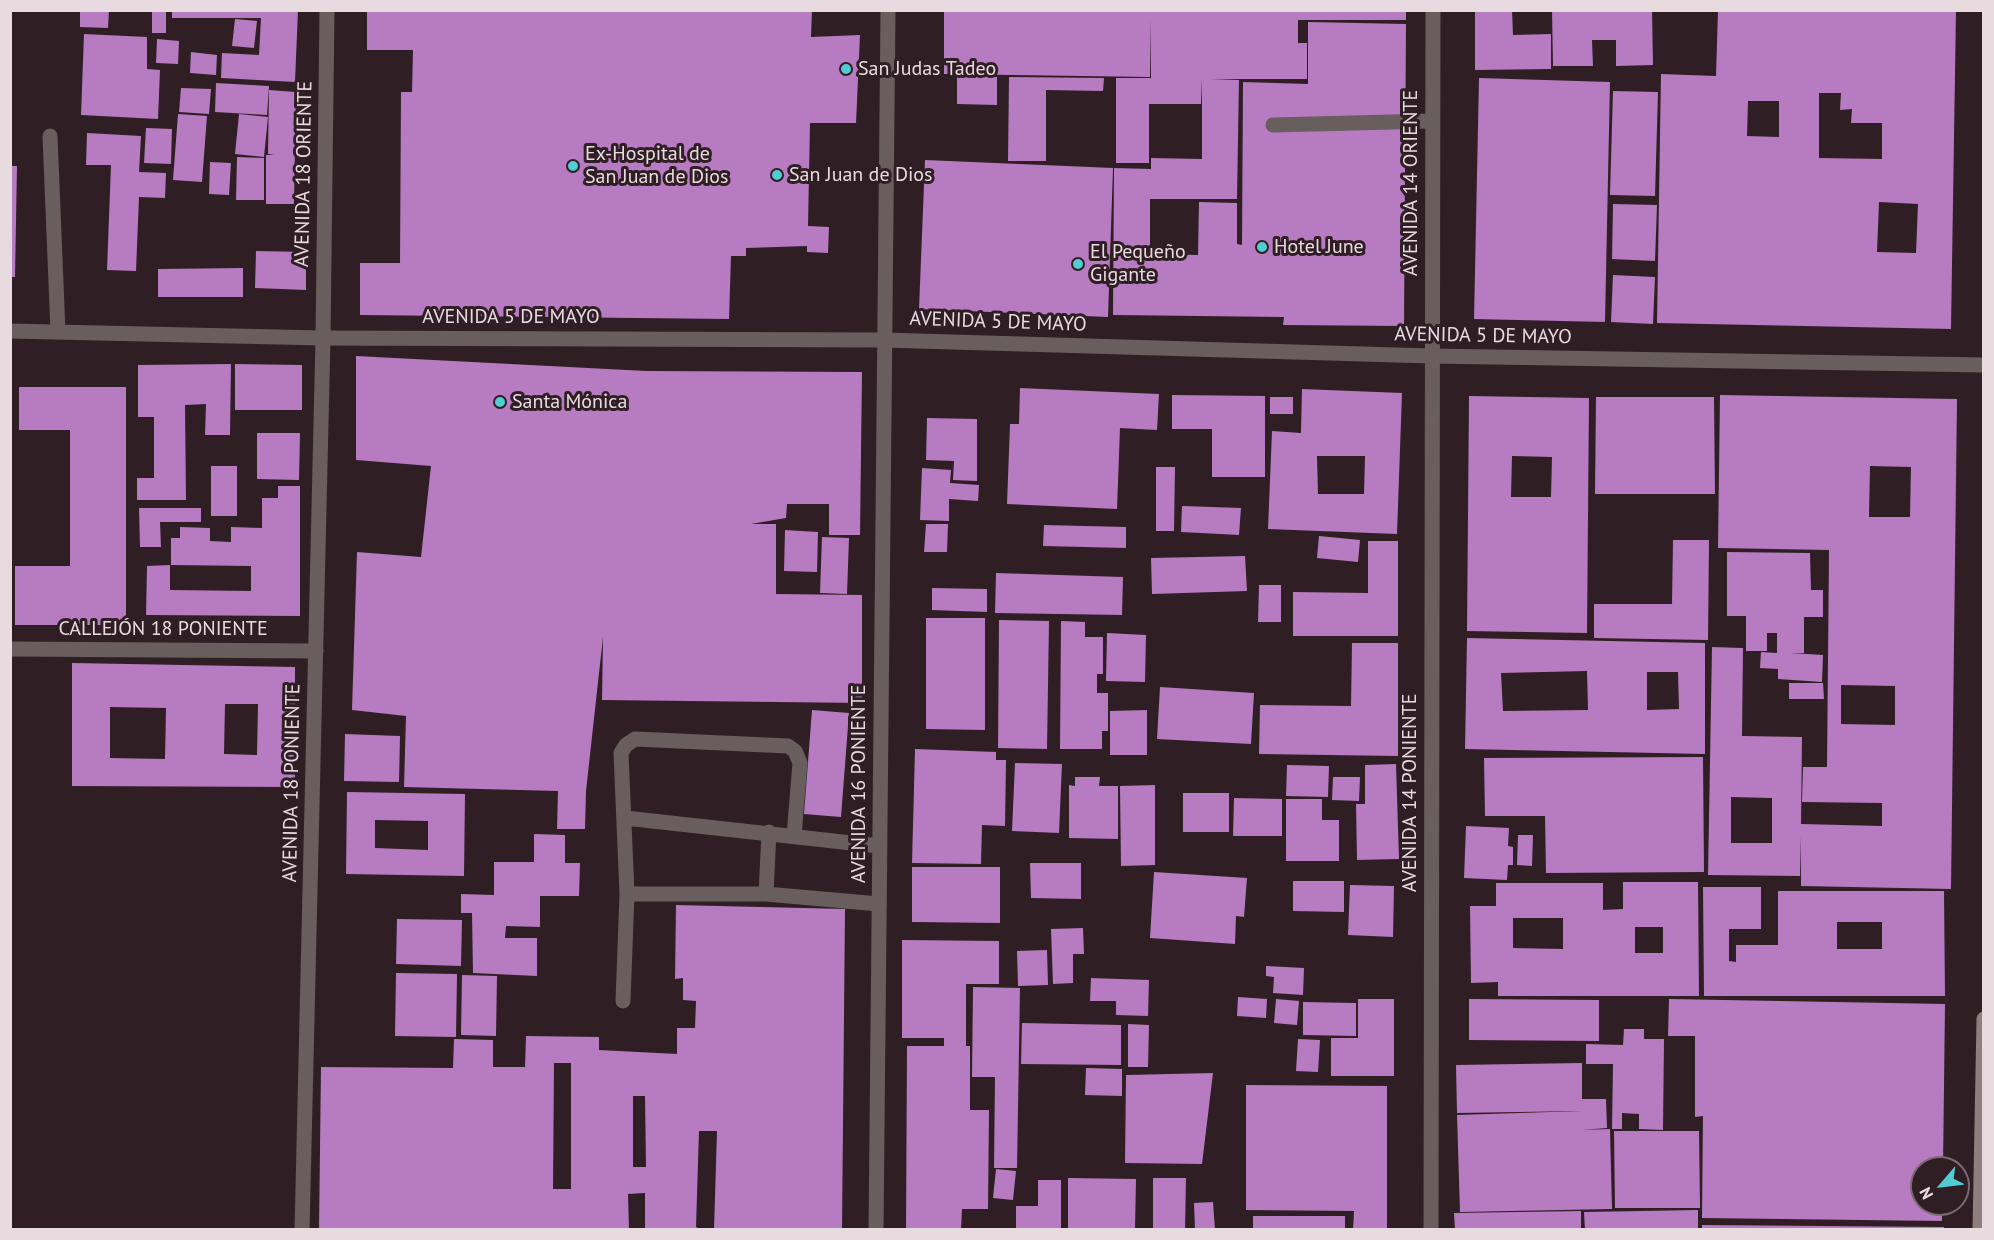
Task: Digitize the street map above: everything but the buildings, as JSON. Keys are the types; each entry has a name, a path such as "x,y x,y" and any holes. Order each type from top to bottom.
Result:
{"main road":[{"path":"1980,1230 1983,1019"}],"street":[{"name":"AVENIDA 18 ORIENTE","path":"323,338 327,10"},
{"name":"AVENIDA 16 PONIENTE","path":"876,1230 888,10"},
{"name":"AVENIDA 14 ORIENTE","path":"1431,356 1433,10"},
{"path":"1273,125 1432,121"},
{"path":"50,136 58,332"},
{"name":"AVENIDA 5 DE MAYO","path":"10,332 323,338 884,340 1431,356 1983,365"},
{"name":"AVENIDA 18 PONIENTE","path":"302,1230 323,338"},
{"name":"AVENIDA 14 PONIENTE","path":"1431,356 1431,1230"},
{"name":"CALLEJÓN 18 PONIENTE","path":"10,649 316,651"},
{"path":"623,1002 627,894 621,753 626,745 635,739 788,746 795,751 800,763 794,836"},
{"path":"625,818 769,832 841,843 879,846"},
{"path":"766,894 769,832"},
{"path":"627,894 766,894 879,904"}],"place":[{"name":"San Judas Tadeo","path":"846,69"},
{"name":"Ex-Hospital de San Juan de Dios","path":"573,166"},
{"name":"San Juan de Dios","path":"777,175"},
{"name":"Hotel June","path":"1262,247"},
{"name":"El Pequeño Gigante","path":"1078,264"},
{"name":"Santa Mónica","path":"500,402"}]}
